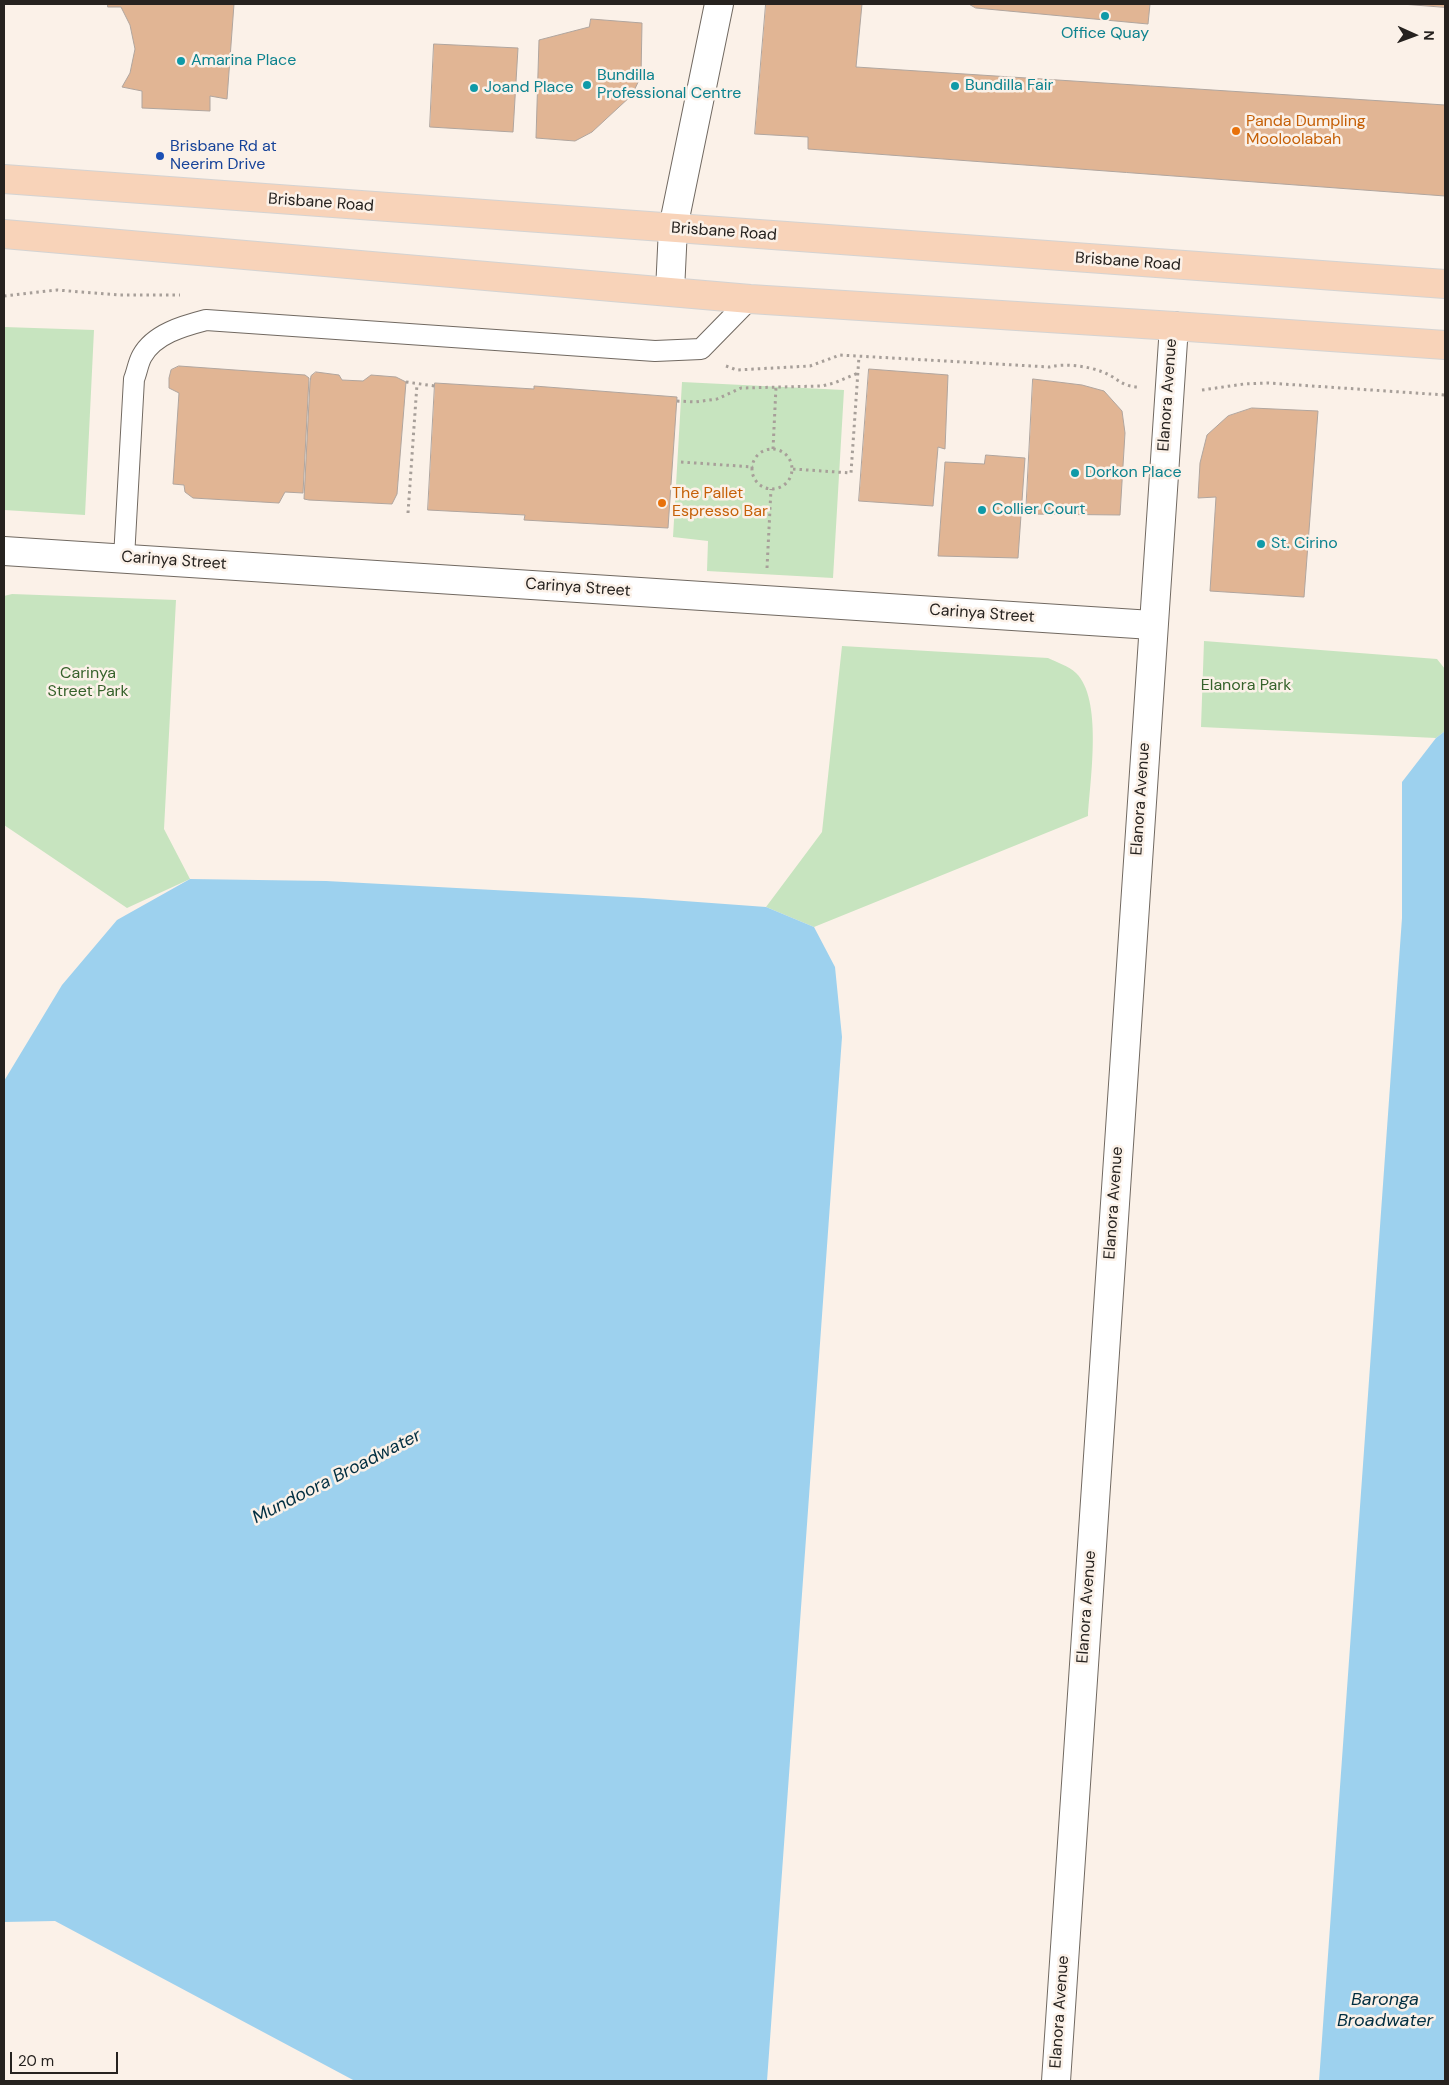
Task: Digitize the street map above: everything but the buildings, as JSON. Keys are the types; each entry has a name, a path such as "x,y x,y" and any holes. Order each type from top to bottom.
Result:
{"main road":[{"name":"Brisbane Road","path":"4,179 1445,284"},
{"path":"4,234 670,291 750,300 1445,345"}],"street":[{"path":"670,291 673,228 719,4"},
{"name":"Elanora Avenue","path":"1056,2081 1152,625 1174,326"},
{"name":"Carinya Street","path":"4,551 1152,625"}],"lane":[{"path":"124,558 134,379 142,355 164,334 206,320 655,351 701,349 750,300"}],"path":[{"path":"792,469 851,473 859,356"},
{"path":"677,401 695,402 717,399 741,388 822,386 858,373"},
{"path":"406,382 435,386"},
{"path":"408,513 417,384"},
{"path":"773,449 776,387"},
{"path":"773,449 784,453 791,460 792,469 786,483 781,487 771,489 758,485 753,475 753,467 760,452 773,449"},
{"path":"681,462 753,467"},
{"path":"765,600 771,489"}],"green space":[{"path":"4,327 94,330 85,515 4,510"},
{"path":"682,382 844,390 833,578 707,571 708,541 673,537"},
{"name":"Carinya Street Park","path":"12,594 176,600 164,829 190,879 127,908 4,825 4,596"},
{"name":"Elanora Park","path":"1204,641 1437,659 1445,669 1445,731 1436,738 1201,727"},
{"path":"842,646 1048,658 1066,666 1076,673 1084,685 1090,701 1093,741 1088,816 814,927 766,907 822,832"}],"water":[{"name":"Baronga Broadwater","path":"1445,731 1445,2081 1319,2081 1402,918 1402,782 1436,738"},
{"name":"Mundoora Broadwater","path":"190,879 326,881 643,898 766,907 814,927 835,967 842,1037 767,2081 355,2081 55,1921 4,1922 4,1081 62,985 117,920"}],"place":[{"name":"Office Quay","path":"1105,16"},
{"name":"Amarina Place","path":"181,61"},
{"name":"Bundilla Professional Centre","path":"587,85"},
{"name":"Bundilla Fair","path":"955,86"},
{"name":"Joand Place","path":"474,88"},
{"name":"Panda Dumpling Mooloolabah","path":"1236,131"},
{"name":"Brisbane Rd at Neerim Drive","path":"160,156"},
{"name":"Dorkon Place","path":"1075,473"},
{"name":"The Pallet Espresso Bar","path":"662,503"},
{"name":"Collier Court","path":"982,510"},
{"name":"St. Cirino","path":"1261,544"}]}
